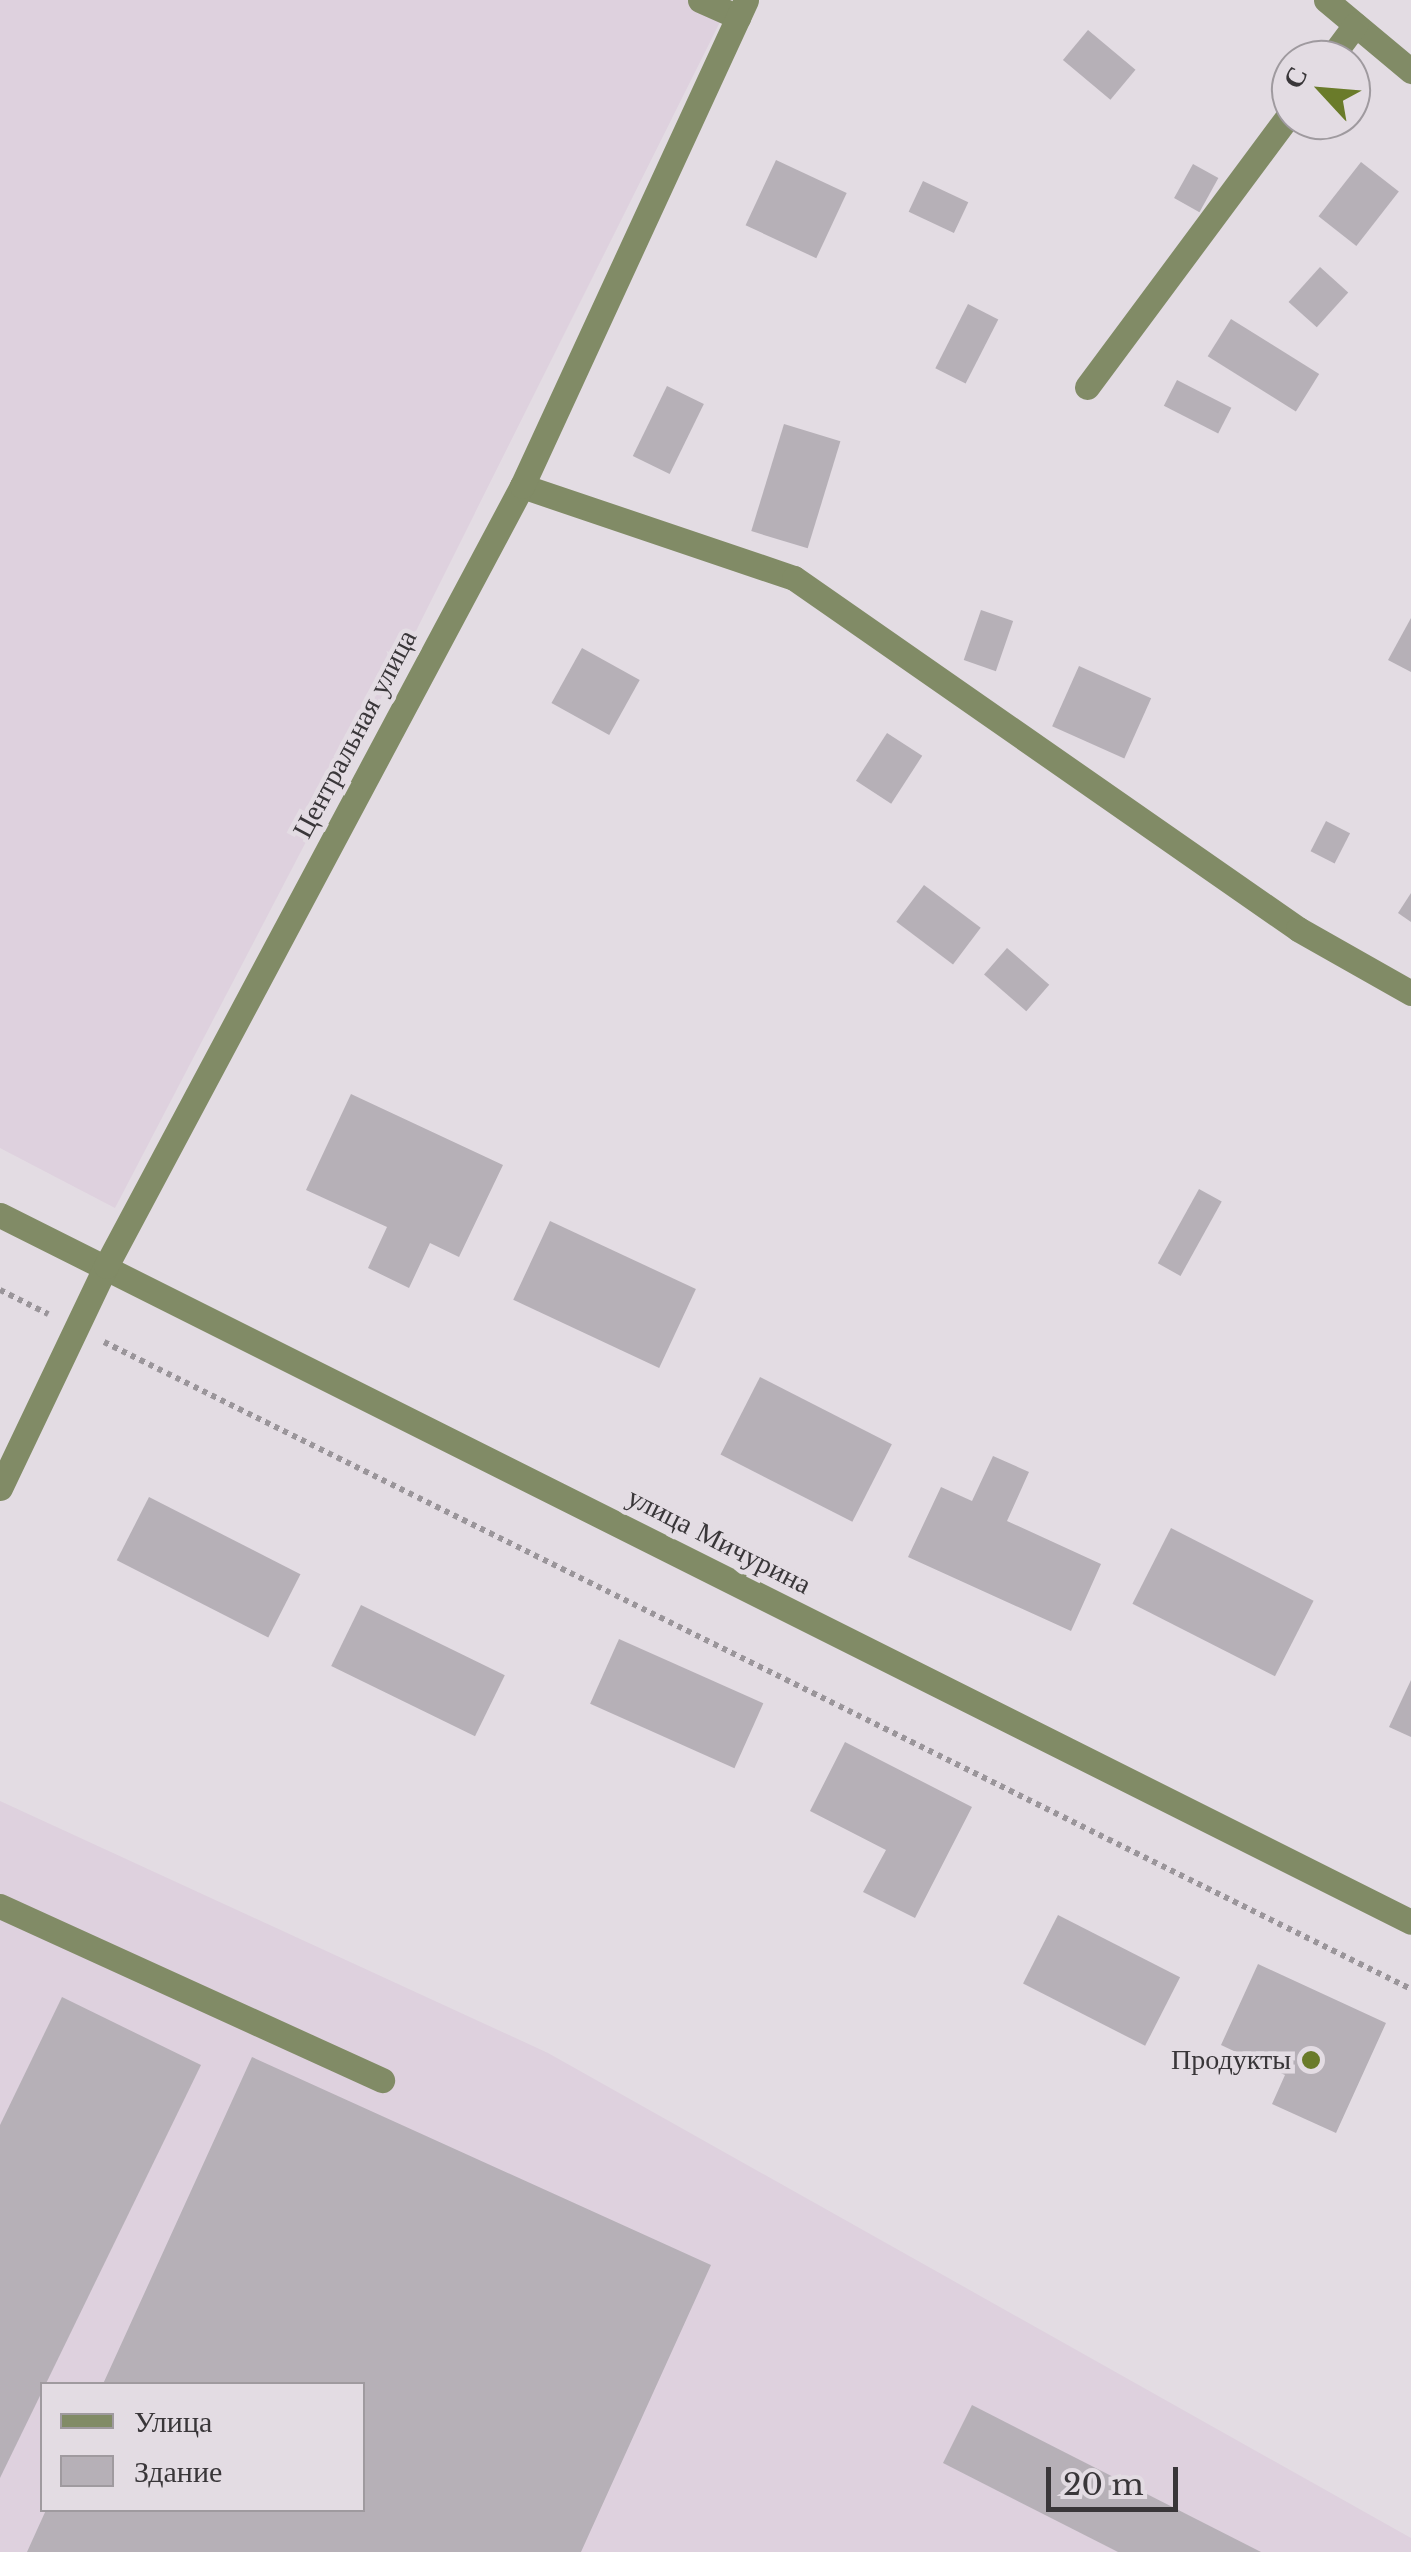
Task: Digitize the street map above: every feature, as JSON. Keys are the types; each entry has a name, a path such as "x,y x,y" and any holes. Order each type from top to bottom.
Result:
{"street":[{"path":"700,0 742,9"},
{"path":"1326,0 1411,72"},
{"name":"Центральная улица","path":"0,1488 106,1266 522,486 742,9"},
{"path":"1345,40 1356,25"},
{"path":"1088,387 1271,139"},
{"path":"522,486 794,578 1298,929 1411,993"},
{"name":"улица Мичурина","path":"0,1215 1411,1922"},
{"path":"0,1906 382,2080"}],"path":[{"path":"0,1290 1411,1989"}],"shaded area":[{"path":"0,0 731,0 418,627 115,1208 0,1148"},
{"path":"0,1801 548,2053 1411,2538 1411,2552 0,2552"}],"building":[{"path":"1088,30 1135,70 1110,100 1063,60"},
{"path":"776,160 847,193 816,258 746,225"},
{"path":"1361,162 1399,192 1356,246 1319,216"},
{"path":"1193,164 1218,178 1199,212 1174,198"},
{"path":"923,181 968,202 954,233 909,212"},
{"path":"1320,267 1348,292 1317,327 1289,302"},
{"path":"968,304 998,319 966,384 935,368"},
{"path":"1231,319 1319,374 1296,411 1208,356"},
{"path":"1177,380 1231,408 1218,434 1164,406"},
{"path":"667,386 704,404 670,474 633,456"},
{"path":"784,424 840,441 808,548 751,531"},
{"path":"981,610 1013,621 996,671 964,660"},
{"path":"1411,618 1411,672 1388,660"},
{"path":"582,648 640,680 609,735 551,703"},
{"path":"1079,666 1151,698 1124,758 1052,726"},
{"path":"887,733 922,756 891,804 856,781"},
{"path":"1326,821 1350,833 1335,864 1311,851"},
{"path":"924,885 981,928 953,964 896,922"},
{"path":"1411,893 1411,922 1398,913"},
{"path":"1007,948 1049,985 1026,1011 984,974"},
{"path":"351,1094 503,1165 459,1257 430,1243 409,1288 368,1268 387,1227 306,1190"},
{"path":"1199,1189 1222,1202 1181,1276 1158,1263"},
{"path":"550,1221 696,1289 659,1368 513,1300"},
{"path":"760,1377 892,1444 852,1522 721,1455"},
{"path":"993,1456 1029,1472 1007,1521 1101,1564 1071,1631 908,1557 941,1487 972,1501"},
{"path":"149,1497 300,1574 268,1637 117,1560"},
{"path":"1171,1528 1314,1601 1275,1676 1132,1604"},
{"path":"361,1605 505,1675 475,1736 331,1666"},
{"path":"619,1639 763,1703 734,1768 590,1704"},
{"path":"1411,1680 1411,1737 1389,1727"},
{"path":"845,1742 972,1807 915,1918 863,1892 886,1850 810,1811"},
{"path":"1058,1915 1180,1977 1145,2046 1023,1984"},
{"name":"Продукты","path":"1258,1964 1386,2023 1336,2133 1272,2104 1285,2075 1221,2045"},
{"path":"62,1997 201,2065 47,2382 40,2382 40,2396 0,2478 0,2125"},
{"path":"252,2057 711,2265 581,2552 27,2552 45,2512 365,2512 365,2382 104,2382"},
{"path":"972,2405 1261,2552 1118,2552 943,2463"}],"place":[{"name":"Продукты","path":"1311,2060"}]}
